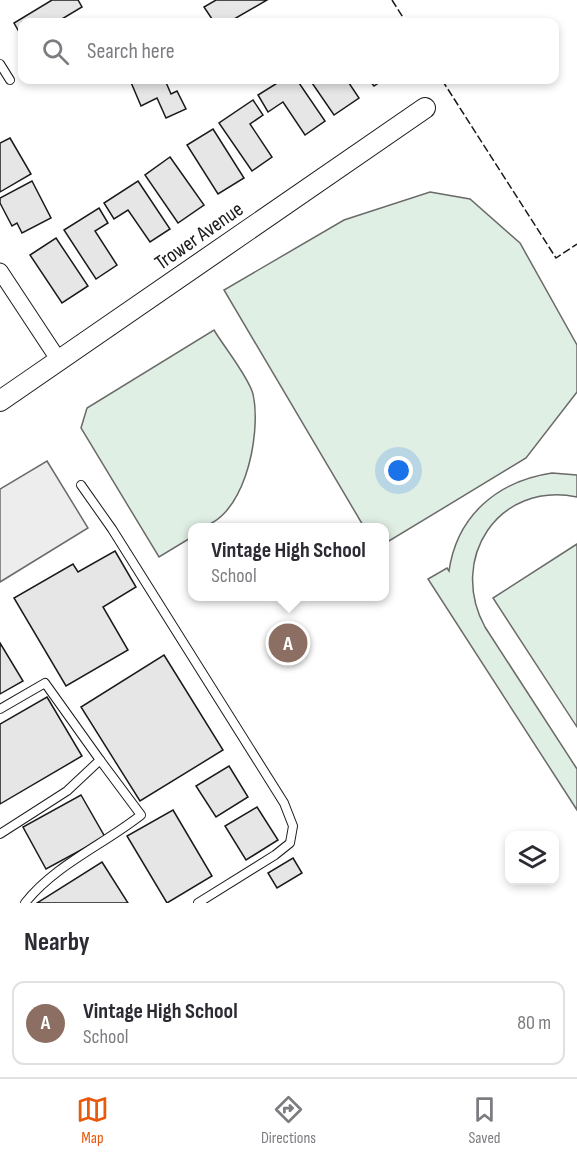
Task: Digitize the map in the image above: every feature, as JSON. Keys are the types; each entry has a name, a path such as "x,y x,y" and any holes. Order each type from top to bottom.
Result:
{"street":[{"name":"Trower Avenue","path":"0,401 60,362 425,108"},
{"path":"0,270 60,362"}],"lane":[{"path":"0,63 10,80"},
{"path":"81,485 112,529 278,792 293,826 290,843 275,855 198,903"},
{"path":"0,709 45,683 141,815 112,838 45,879 25,903"},
{"path":"0,834 67,790 100,760"}],"green space":[{"path":"430,192 470,199 520,243 577,345 577,392 526,458 389,541 389,523 362,523 224,290 344,220"},
{"path":"214,330 241,370 253,394 255,432 245,476 237,496 225,513 211,523 188,523 188,539 159,557 81,428 87,408"},
{"path":"552,473 577,475 577,497 549,495 524,501 503,513 488,530 477,552 473,576 475,601 485,627 577,769 577,810 428,579 447,568 449,571 461,533 483,504 514,484"},
{"path":"577,544 577,727 493,598"}],"shaded area":[{"path":"47,461 88,528 0,582 0,489"}],"building":[{"path":"52,0 78,0 82,7 64,18 22,18"},
{"path":"216,0 267,0 236,18 211,18 204,7"},
{"path":"132,84 167,84 171,94 177,91 186,109 166,118 157,98 141,106"},
{"path":"276,84 300,84 325,121 305,135 283,102 268,112 258,95"},
{"path":"313,84 350,84 359,98 334,115"},
{"path":"253,100 263,115 250,124 272,157 252,171 219,123"},
{"path":"213,129 244,178 218,194 187,145"},
{"path":"10,138 31,174 0,192 0,143"},
{"path":"170,157 204,205 178,223 145,175"},
{"path":"32,181 51,218 22,233 17,223 12,226 0,203 0,198"},
{"path":"138,181 170,229 150,242 128,210 114,219 104,203"},
{"path":"99,208 108,223 95,231 117,265 96,279 64,230"},
{"path":"56,238 88,286 62,303 30,255"},
{"path":"115,551 136,587 103,607 128,650 66,686 14,598 73,564 78,572"},
{"path":"0,643 23,681 0,694"},
{"path":"164,655 223,750 140,801 81,707"},
{"path":"47,697 82,756 0,804 0,724"},
{"path":"229,766 248,797 216,817 196,786"},
{"path":"81,795 105,837 46,869 23,827"},
{"path":"257,807 278,840 246,860 225,826"},
{"path":"173,810 212,876 167,903 127,836"},
{"path":"293,858 302,873 277,888 268,873"},
{"path":"102,862 128,903 37,903"}],"fence":[{"path":"392,0 403,18"},
{"path":"445,84 556,258 577,244"}],"place":[{"name":"Vintage High School","path":"288,643"}]}
